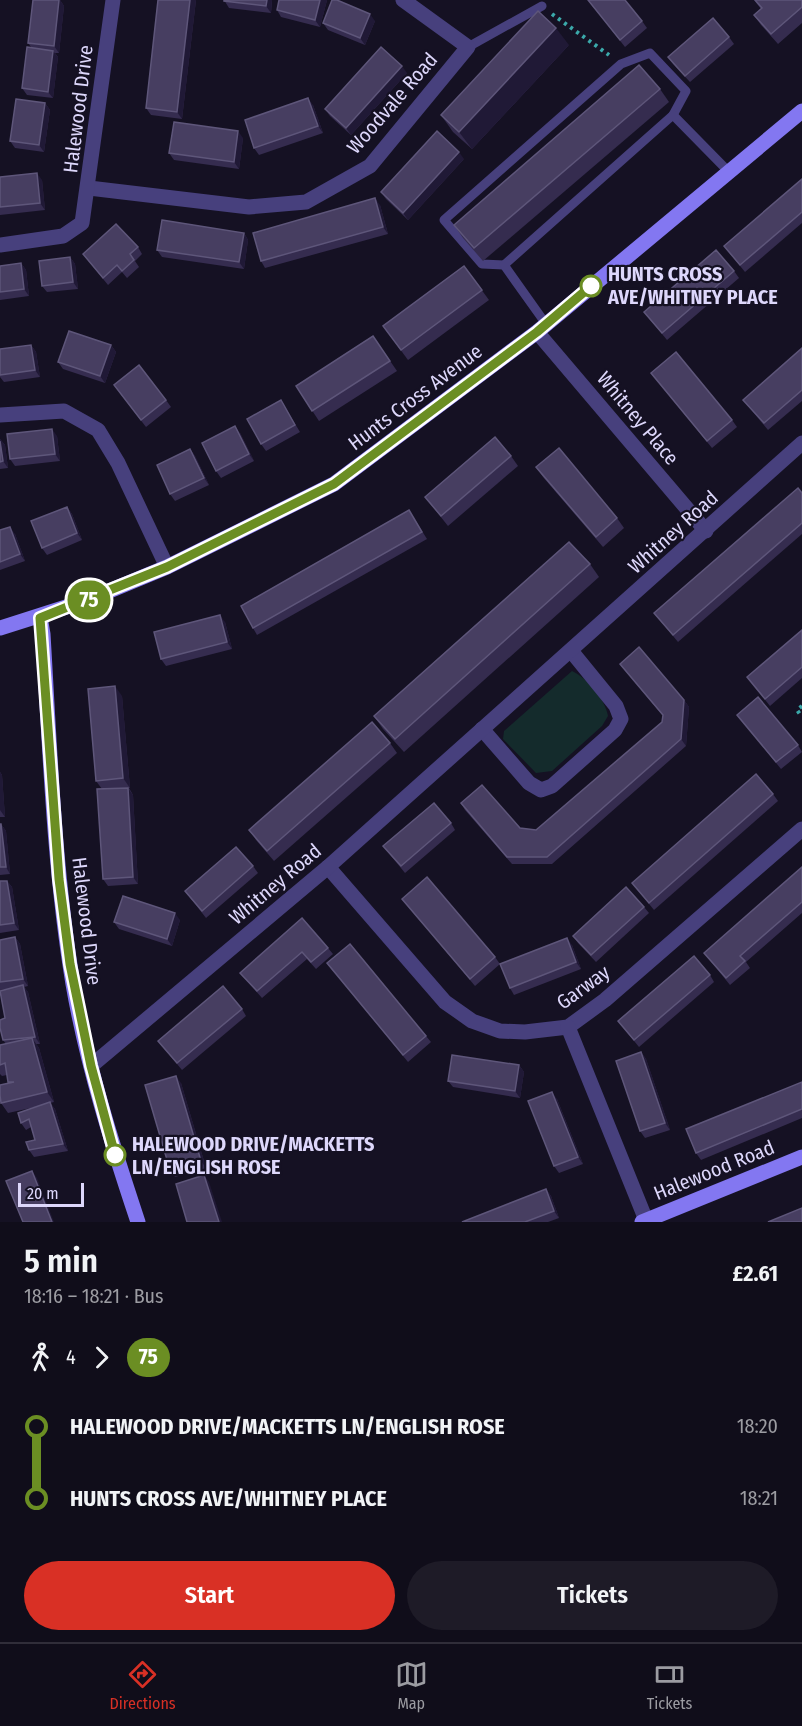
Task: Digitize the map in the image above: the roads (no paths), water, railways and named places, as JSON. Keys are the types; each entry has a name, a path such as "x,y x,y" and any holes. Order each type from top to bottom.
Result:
{"street":[{"name":"Halewood Drive","path":"0,245 63,236 82,223 89,188 113,0"},
{"name":"Woodvale Road","path":"89,188 249,207 306,202 370,166 468,47 403,0"},
{"name":"Hunts Cross Avenue","path":"0,628 40,618 167,567 334,484 541,328 802,111"},
{"name":"Whitney Place","path":"541,328 706,531"},
{"path":"0,415 63,411 98,430 118,463 167,567"},
{"name":"Whitney Road","path":"91,1066 328,867 572,652 802,443"},
{"name":"Halewood Drive","path":"40,618 59,879 74,985 91,1066 116,1159 138,1222"},
{"path":"482,729 529,783 541,790 552,786 615,730 621,719 616,706 572,652"},
{"name":"Garway","path":"328,867 445,1002 471,1021 500,1031 525,1032 568,1027 605,1000 802,829"},
{"path":"568,1027 644,1221"},
{"name":"Halewood Road","path":"644,1221 802,1157"}],"lane":[{"path":"468,47 542,6"},
{"path":"650,53 686,91 673,115 504,265 482,264 444,220 621,64 650,53"},
{"path":"673,115 728,171"},
{"path":"504,265 541,328"}],"place":[{"name":"HUNTS CROSS AVE/WHITNEY PLACE","path":"591,286"},
{"name":"HALEWOOD DRIVE/MACKETTS LN/ENGLISH ROSE","path":"115,1155"}]}
